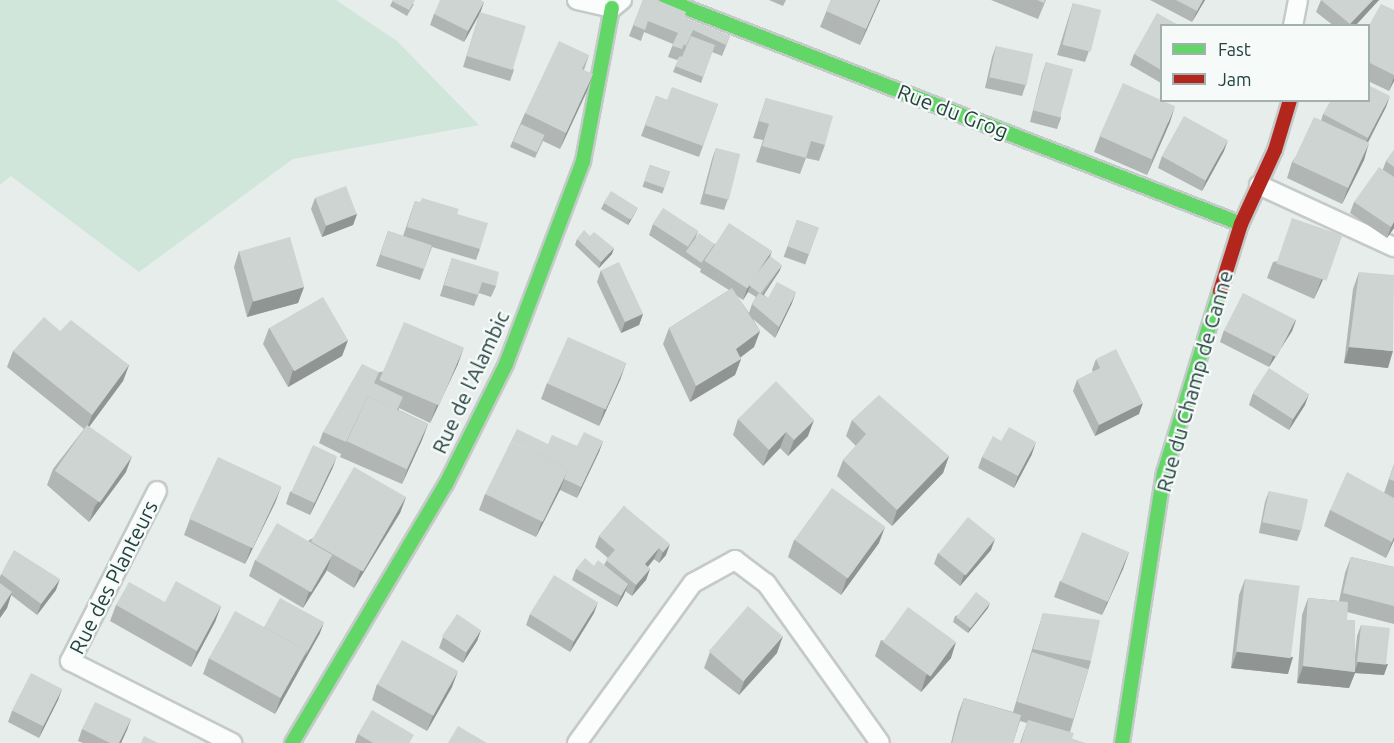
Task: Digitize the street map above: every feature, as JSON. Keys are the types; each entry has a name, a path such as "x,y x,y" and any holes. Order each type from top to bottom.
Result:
{"street":[{"path":"577,0 617,4"},
{"name":"Rue du Grog","path":"666,0 1241,224"},
{"path":"1293,24 1298,0"},
{"name":"Rue de l'Alambic","path":"292,743 446,484 506,364 583,161 617,4"},
{"name":"Rue du Champ de Canne","path":"1122,743 1164,473 1241,224 1275,150 1289,102"},
{"path":"1259,185 1394,247"},
{"name":"Rue des Planteurs","path":"157,491 70,662 232,743"},
{"path":"577,743 693,583 735,560 766,583 880,743"}],"green space":[{"path":"0,0 336,0 397,41 479,125 293,159 139,272 11,176 0,185"}],"building":[{"path":"393,0 415,0 409,10"},
{"path":"440,0 481,0 484,2 468,31 434,14"},
{"path":"643,0 657,0 686,12 684,18 730,36 726,45 693,30 686,46 684,44 682,49 672,46 678,33 648,21 645,30 633,25"},
{"path":"831,0 879,0 866,29 826,11"},
{"path":"1176,0 1203,0 1197,11"},
{"path":"1321,0 1373,0 1350,24"},
{"path":"1073,3 1101,10 1091,52 1063,45"},
{"path":"1381,4 1394,10 1394,75 1370,63 1370,24"},
{"path":"480,12 526,26 512,70 467,56"},
{"path":"1157,13 1176,24 1160,24 1160,69 1134,54"},
{"path":"691,36 715,45 703,77 675,66 680,56 682,57"},
{"path":"559,41 589,55 582,69 593,74 566,133 525,113"},
{"path":"996,46 1033,54 1027,85 989,77"},
{"path":"1046,62 1073,69 1060,118 1033,110"},
{"path":"1123,83 1160,99 1160,102 1175,106 1151,159 1099,136"},
{"path":"1370,86 1390,96 1368,138 1323,114 1330,102 1370,102"},
{"path":"672,87 718,104 703,146 645,125 656,96 667,100"},
{"path":"766,98 833,116 825,145 811,141 806,158 762,146 769,124 759,121"},
{"path":"1184,116 1228,140 1205,180 1162,156"},
{"path":"1314,117 1369,143 1348,188 1293,162"},
{"path":"521,124 545,135 537,152 513,141"},
{"path":"716,148 740,154 729,200 705,194"},
{"path":"1394,150 1394,167 1386,161"},
{"path":"650,165 670,172 664,188 644,181"},
{"path":"1379,167 1394,177 1394,222 1391,227 1354,202"},
{"path":"346,186 357,214 326,226 315,198"},
{"path":"611,191 638,208 631,220 604,203"},
{"path":"422,198 459,209 457,214 488,223 480,249 407,227 415,201 420,202"},
{"path":"663,208 698,231 688,247 653,224"},
{"path":"1292,218 1342,235 1326,281 1276,263"},
{"path":"797,220 819,228 809,254 787,246"},
{"path":"729,223 772,251 747,289 704,261"},
{"path":"584,230 590,236 594,232 614,248 601,262 577,239"},
{"path":"388,231 432,245 424,269 380,255"},
{"path":"699,233 715,244 701,263 686,252"},
{"path":"290,237 304,287 253,302 239,252"},
{"path":"770,256 782,265 760,294 748,285"},
{"path":"452,258 499,272 496,286 482,282 478,295 444,285"},
{"path":"619,262 643,314 625,322 601,270"},
{"path":"1359,272 1394,275 1393,351 1349,347"},
{"path":"777,282 796,292 779,327 752,304 759,293 768,298"},
{"path":"732,288 760,331 736,349 741,359 696,386 669,328"},
{"path":"1243,293 1296,320 1277,357 1224,330"},
{"path":"323,297 348,340 294,371 269,328"},
{"path":"44,317 60,331 71,320 129,365 92,415 13,351"},
{"path":"404,322 464,347 439,405 379,380"},
{"path":"568,337 626,363 606,410 547,384"},
{"path":"1116,349 1143,403 1099,425 1077,380 1100,368 1096,359"},
{"path":"362,364 379,372 374,383 403,397 397,410 368,396 346,442 323,432"},
{"path":"1269,368 1309,394 1293,419 1253,393"},
{"path":"776,381 814,420 794,440 786,432 769,450 738,419"},
{"path":"879,395 949,456 897,510 843,460 866,434 852,420"},
{"path":"368,396 428,424 407,469 347,441"},
{"path":"87,425 132,457 100,502 55,471"},
{"path":"1009,427 1036,442 1018,476 982,457 993,436 1001,441"},
{"path":"517,429 548,444 552,435 577,446 584,432 603,441 581,487 564,479 568,469 511,441"},
{"path":"511,441 569,469 543,522 485,494"},
{"path":"313,445 337,456 315,503 291,492"},
{"path":"218,457 281,487 253,548 189,519"},
{"path":"1394,465 1394,481 1389,479"},
{"path":"354,467 406,497 363,571 311,541"},
{"path":"1347,472 1394,498 1392,542 1330,510"},
{"path":"832,488 885,527 848,579 794,540"},
{"path":"1269,491 1308,499 1301,531 1262,522"},
{"path":"624,506 670,544 663,552 659,548 645,564 650,569 636,585 606,560 615,550 599,536"},
{"path":"968,517 995,539 966,576 938,554"},
{"path":"277,523 332,555 311,592 255,560"},
{"path":"1082,532 1129,552 1108,602 1061,582"},
{"path":"14,550 60,579 41,604 1,574"},
{"path":"1351,557 1394,567 1394,606 1343,593"},
{"path":"585,558 594,566 598,560 628,584 621,596 576,569"},
{"path":"554,575 598,603 574,642 530,614"},
{"path":"1245,579 1300,586 1291,658 1236,651"},
{"path":"176,581 221,606 197,651 116,605 129,582 165,602"},
{"path":"0,583 12,592 0,610"},
{"path":"976,592 990,603 970,628 956,617"},
{"path":"280,598 324,622 305,656 307,651 264,627"},
{"path":"1308,598 1348,602 1347,620 1355,620 1355,672 1303,666"},
{"path":"748,606 783,636 743,681 709,651"},
{"path":"908,607 956,642 930,676 883,642"},
{"path":"235,611 307,651 281,698 209,658"},
{"path":"1043,613 1100,620 1091,661 1033,649"},
{"path":"457,614 481,630 466,653 442,636"},
{"path":"1361,625 1390,628 1386,665 1357,662"},
{"path":"402,640 458,671 433,716 377,685"},
{"path":"1032,652 1088,669 1073,719 1017,702"},
{"path":"31,673 62,689 43,726 12,710"},
{"path":"964,698 1021,715 1013,743 952,743"},
{"path":"95,702 131,719 119,743 110,743 82,729"},
{"path":"372,710 414,735 409,743 373,743 358,734"},
{"path":"1028,720 1074,733 1072,739 1085,743 1021,743"},
{"path":"458,726 487,743 448,743"},
{"path":"144,736 158,743 141,743"}],"traffic: fast":[{"path":"666,0 1241,224"},
{"path":"292,743 446,484 506,364 583,161 612,8"},
{"path":"1122,743 1164,473 1220,291"}],"traffic: jam":[{"path":"1220,291 1241,224 1275,150 1289,102"}]}
